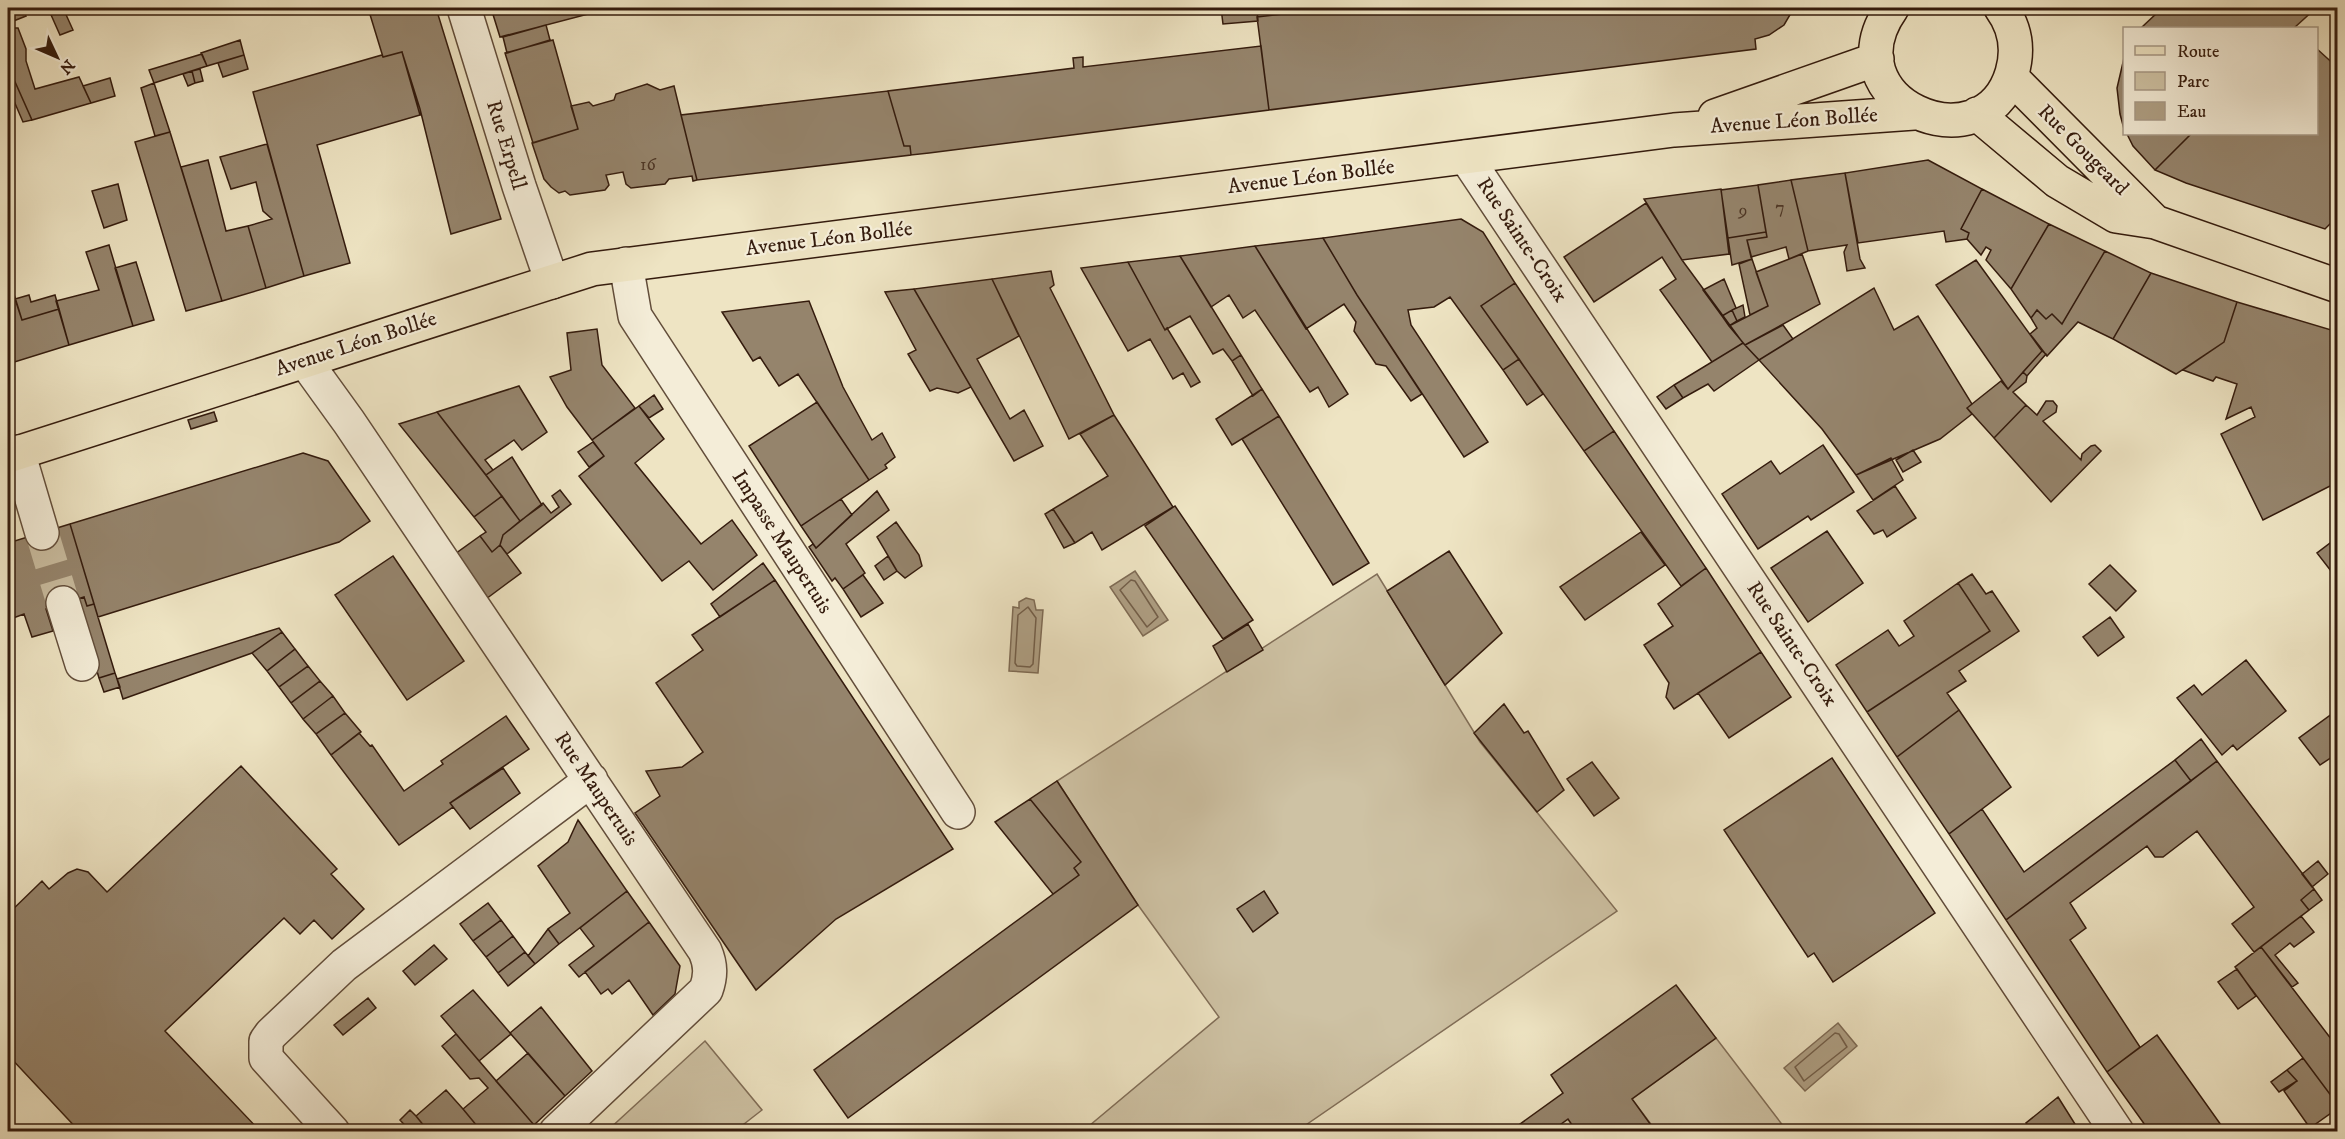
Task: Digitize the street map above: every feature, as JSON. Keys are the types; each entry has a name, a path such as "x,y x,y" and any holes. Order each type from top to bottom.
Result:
{"main road":[{"path":"1886,10 1878,36 1877,59 1889,90 1914,112 1946,121 1977,114 1997,98 2011,77 2016,52 2015,14"},
{"name":"Avenue Léon Bollée","path":"1674,130 1877,59"},
{"name":"Rue Gougeard","path":"2011,77 2155,222"},
{"name":"Avenue Léon Bollée","path":"13,454 592,269 1674,130 1914,112"},
{"name":"Rue Gougeard","path":"1977,114 2057,181 2116,216 2155,222 2337,286"}],"street":[{"name":"Rue Erpell","path":"464,8 519,186 552,282"},
{"name":"Rue Sainte-Croix","path":"1466,157 2117,1131"},
{"name":"Impasse Maupertuis","path":"626,264 635,316 958,812"},
{"name":"Rue Maupertuis","path":"305,361 349,422 591,780 705,951 709,961 710,981 706,990 556,1131"},
{"path":"13,454 42,533"},
{"path":"63,603 82,664"},
{"path":"333,1131 266,1058 266,1041 271,1034 344,965 591,780"}],"green space":[{"path":"1377,574 1480,742 1617,911 1297,1131 1083,1131 1219,1017 1138,905 1057,781"},
{"path":"1716,1038 1787,1131 1656,1131 1632,1099"},
{"path":"705,1041 762,1110 735,1131 607,1131"},
{"path":"1568,1119 1577,1132 1550,1132"}],"water":[{"path":"1135,571 1168,620 1143,636 1110,587"},
{"path":"1026,598 1034,600 1036,610 1043,610 1038,673 1009,671 1013,607 1019,608 1019,602"},
{"path":"1838,1023 1857,1046 1805,1091 1784,1068"}],"building":[{"path":"8,8 22,8 26,16 11,22 13,28 18,28 26,49 26,61 35,89 79,77 91,103 32,120 8,66"},
{"path":"48,8 63,8 73,30 60,35"},
{"path":"368,8 436,8 501,219 451,234 420,109 402,52 383,57"},
{"path":"491,8 595,8 596,12 500,37"},
{"path":"595,8 614,8 596,12"},
{"path":"1221,8 1257,8 1258,21 1223,24"},
{"path":"1333,8 1794,8 1784,25 1769,35 1755,39 1756,49 1269,110 1257,17"},
{"path":"2155,8 2316,8 2295,27 2142,27 2159,11"},
{"path":"546,25 550,40 507,53 503,37"},
{"path":"240,40 244,55 207,66 201,53"},
{"path":"553,40 578,129 533,143 505,53"},
{"path":"1261,46 1269,110 929,153 911,155 910,146 904,146 888,91 1074,68 1073,58 1083,57 1083,67"},
{"path":"2318,50 2338,68 2338,216 2325,229 2186,183 2155,170 2190,135 2318,135"},
{"path":"402,52 420,115 317,145 350,263 304,276 253,92 382,55 383,57"},
{"path":"202,54 207,66 154,83 149,70"},
{"path":"244,55 248,69 223,77 218,63"},
{"path":"2123,62 2123,125 2120,114 2117,88"},
{"path":"8,66 32,120 23,122 8,87"},
{"path":"200,69 203,81 195,83 192,71"},
{"path":"192,71 195,83 188,86 183,74"},
{"path":"110,78 115,96 91,103 83,86"},
{"path":"154,83 170,132 155,136 141,88"},
{"path":"647,84 660,90 674,86 697,180 693,181 692,176 669,179 665,184 631,188 626,184 623,172 606,175 609,185 605,190 570,195 565,191 559,193 551,187 544,179 532,143 578,129 571,106 589,102 593,106 614,100 616,94"},
{"path":"888,91 904,146 910,146 911,155 697,180 681,115"},
{"path":"170,132 222,301 186,311 135,142"},
{"path":"2128,135 2190,135 2155,170 2133,146"},
{"path":"267,144 304,276 266,288 248,226 272,219 263,211 256,182 231,189 220,157"},
{"path":"208,160 226,231 248,226 266,288 222,301 181,167"},
{"path":"1928,160 1982,189 1961,229 1969,233 1967,239 1946,242 1944,231 1858,243 1845,173"},
{"path":"1845,173 1860,259 1865,268 1847,271 1844,252 1847,245 1808,251 1791,180"},
{"path":"1791,180 1808,251 1789,259 1786,247 1751,257 1747,240 1767,237 1758,185"},
{"path":"118,184 127,220 104,228 92,191"},
{"path":"1758,185 1766,232 1728,238 1721,190"},
{"path":"1721,189 1729,254 1682,260 1644,199"},
{"path":"1982,189 2049,224 2011,289 1986,260 1991,250 1986,247 1981,255 1967,239 1969,233 1961,229"},
{"path":"1646,203 1682,260 1743,343 1712,362 1660,290 1676,279 1662,257 1594,302 1564,257"},
{"path":"1461,219 1483,232 1515,283 1481,306 1519,359 1503,370 1450,297 1434,307 1408,310 1411,325 1488,442 1464,457 1357,295 1323,238"},
{"path":"2049,224 2105,251 2062,324 2052,314 2046,319 2037,310 2031,318 2011,289"},
{"path":"1766,232 1767,237 1747,240 1752,259 1732,265 1728,238"},
{"path":"1323,238 1357,295 1422,394 1411,401 1386,366 1376,364 1354,331 1356,322 1344,304 1306,329 1255,246"},
{"path":"109,245 133,326 69,345 56,301 99,290 86,252"},
{"path":"1255,246 1348,394 1329,407 1318,387 1310,392 1255,310 1243,318 1229,295 1211,307 1180,256"},
{"path":"2105,251 2151,273 2113,339 2078,322 2047,356 2030,334 2037,328 2031,318 2037,310 2046,319 2052,314 2062,324"},
{"path":"1802,254 1820,304 1745,345 1729,326 1768,306 1756,272"},
{"path":"1180,256 1241,355 1232,361 1223,349 1213,354 1190,316 1165,330 1128,262"},
{"path":"1752,259 1768,306 1750,315 1739,264"},
{"path":"1976,260 2042,351 2008,389 1936,285"},
{"path":"136,262 154,320 133,326 115,268"},
{"path":"1128,262 1165,330 1167,328 1200,382 1191,387 1183,373 1173,379 1150,339 1128,351 1081,268"},
{"path":"1051,271 1054,285 1050,288 1114,415 1069,439 992,279"},
{"path":"2151,273 2237,302 2224,342 2176,374 2113,339"},
{"path":"8,275 22,320 59,309 69,345 8,364"},
{"path":"992,279 1019,336 977,359 1010,419 1024,410 1043,446 1014,461 914,289"},
{"path":"1724,279 1736,308 1722,316 1703,290"},
{"path":"1515,283 1614,431 1584,451 1481,306"},
{"path":"1874,288 1894,330 1918,316 1972,404 1967,408 1972,414 1940,439 1856,475 1822,429 1759,360"},
{"path":"914,289 971,387 958,393 937,388 930,391 908,354 916,350 885,292"},
{"path":"29,295 31,302 55,295 59,309 22,320 15,299"},
{"path":"809,301 843,387 872,440 882,433 895,457 885,465 887,468 869,480 798,374 779,386 760,357 753,361 722,312"},
{"path":"2237,302 2338,332 2338,437 2331,441 2338,454 2338,482 2263,520 2221,434 2255,417 2251,407 2226,419 2237,384 2216,377 2213,381 2183,370 2224,342"},
{"path":"1743,305 1745,317 1737,321 1732,310"},
{"path":"1732,310 1737,321 1729,326 1722,316"},
{"path":"1783,325 1793,339 1759,360 1745,345"},
{"path":"597,329 602,365 635,408 592,440 567,407 550,377 571,370 567,333"},
{"path":"1743,343 1759,360 1714,391 1708,384 1683,398 1674,385"},
{"path":"2042,351 2046,354 2027,376 2023,372"},
{"path":"1241,355 1262,389 1253,396 1232,361"},
{"path":"1519,359 1543,394 1527,405 1503,370"},
{"path":"2023,372 2027,376 2026,382 2013,392 2026,405 1994,438 1967,408 2001,381 2008,389"},
{"path":"1674,385 1683,398 1666,409 1657,397"},
{"path":"519,386 547,432 522,450 514,440 485,460 493,470 486,475 437,412"},
{"path":"1262,389 1279,416 1232,445 1216,419"},
{"path":"654,395 663,409 649,418 639,406"},
{"path":"2046,401 2053,401 2057,406 2056,412 2043,421 2081,460 2082,454 2091,446 2095,445 2101,451 2051,502 1994,438 2026,405 2037,415"},
{"path":"817,402 869,480 801,526 749,446"},
{"path":"639,406 664,439 635,463 701,544 732,520 757,555 713,590 689,561 662,581 579,476 604,456 592,440"},
{"path":"214,412 217,421 191,429 188,420"},
{"path":"437,412 502,496 474,517 399,424"},
{"path":"1114,415 1173,507 1102,550 1092,532 1075,543 1053,509 1108,476 1080,434"},
{"path":"1279,416 1369,563 1333,585 1242,439"},
{"path":"1614,431 1706,568 1681,586 1584,451"},
{"path":"593,442 604,456 589,467 578,452"},
{"path":"1823,445 1854,492 1811,520 1808,516 1758,549 1722,494 1771,461 1780,474"},
{"path":"1913,450 1921,462 1903,472 1896,460"},
{"path":"303,453 328,461 370,521 339,542 98,617 70,524"},
{"path":"512,457 542,505 520,521 486,475"},
{"path":"1891,458 1903,480 1873,500 1856,475"},
{"path":"1895,486 1916,518 1887,537 1883,530 1874,534 1857,511"},
{"path":"560,490 571,504 507,554 500,545 503,535 543,503 551,513 559,507 552,496"},
{"path":"877,491 889,510 846,544 865,573 843,589 835,578 832,581 809,547 813,544 816,548"},
{"path":"502,496 520,521 503,535 500,545 492,552 480,536 486,532 474,517"},
{"path":"841,499 852,515 816,548 801,526"},
{"path":"1175,506 1253,620 1223,639 1145,526"},
{"path":"1053,509 1075,543 1064,548 1045,514"},
{"path":"896,522 919,555 922,566 905,578 897,571 877,537"},
{"path":"70,524 94,604 87,606 84,597 46,609 53,631 32,637 24,614 8,620 8,543"},
{"path":"1827,531 1863,583 1808,622 1771,568"},
{"path":"1641,532 1665,565 1585,620 1560,587"},
{"path":"480,536 492,552 500,545 521,573 486,599 455,554"},
{"path":"2338,537 2338,580 2317,553"},
{"path":"1449,551 1502,633 1445,685 1387,591"},
{"path":"393,556 464,661 407,700 335,595"},
{"path":"888,556 897,571 884,580 875,566"},
{"path":"763,563 775,580 720,617 711,604"},
{"path":"2110,565 2136,591 2116,611 2089,584"},
{"path":"1706,568 1761,652 1674,709 1666,697 1669,683 1644,645 1673,626 1658,604"},
{"path":"1972,574 1986,594 1992,591 2019,631 1959,671 1966,681 1947,693 1959,710 1897,757 1867,712 1990,631 1958,583"},
{"path":"863,575 883,603 861,617 843,589"},
{"path":"775,580 953,849 836,919 756,990 635,813 660,796 646,771 682,767 703,752 656,683 703,650 692,635"},
{"path":"1958,583 1990,631 1867,712 1836,665 1888,630 1899,646 1914,636 1904,621"},
{"path":"84,597 87,606 94,604 115,673 99,678 76,600"},
{"path":"2110,617 2124,637 2098,656 2083,637"},
{"path":"1248,624 1263,650 1227,672 1213,646"},
{"path":"279,628 282,632 252,653 123,699 117,679"},
{"path":"282,632 295,649 267,671 252,653"},
{"path":"295,649 308,666 279,687 267,671"},
{"path":"1761,652 1791,697 1729,738 1698,693"},
{"path":"2246,660 2286,711 2237,750 2233,745 2222,755 2177,698 2194,685 2202,695"},
{"path":"308,666 320,681 291,703 279,687"},
{"path":"115,673 120,687 104,692 99,678"},
{"path":"320,681 333,696 303,719 291,703"},
{"path":"333,696 345,713 316,734 303,719"},
{"path":"1504,704 1524,733 1528,731 1564,790 1537,812 1474,733"},
{"path":"1959,710 2011,787 1949,834 1897,757"},
{"path":"2336,711 2338,753 2320,765 2299,738"},
{"path":"345,713 361,732 331,755 316,734"},
{"path":"506,716 529,749 450,803 453,807 399,845 331,755 359,733 370,746 372,745 404,791 443,764 441,761"},
{"path":"2201,739 2217,761 2191,781 2175,760"},
{"path":"1832,758 1935,913 1833,982 1814,953 1808,957 1724,830"},
{"path":"2175,760 2191,781 2006,920 1949,834 1982,809 2024,872"},
{"path":"2217,761 2314,889 2301,900 2309,910 2254,952 2232,924 2254,907 2197,831 2163,857 2155,857 2147,846 2070,903 2086,928 2070,940 2140,1047 2107,1072 2006,920"},
{"path":"1592,762 1619,798 1594,816 1567,779"},
{"path":"241,766 337,869 331,874 364,909 332,939 314,920 300,934 284,918 165,1031 261,1132 80,1132 8,1055 8,914 42,881 49,889 68,873 77,869 88,872 107,892"},
{"path":"503,768 520,793 470,829 450,803"},
{"path":"1057,781 1138,905 848,1118 814,1070 1079,875 1074,868 1081,862 1030,799"},
{"path":"1030,799 1081,862 1074,868 1079,875 1053,894 995,822"},
{"path":"578,820 627,891 559,944 548,929 570,913 538,866 568,842"},
{"path":"2318,861 2328,874 2312,887 2302,874"},
{"path":"2314,889 2322,900 2309,910 2301,900"},
{"path":"627,891 649,922 579,977 569,965 594,946 580,928"},
{"path":"1264,891 1278,913 1253,932 1237,909"},
{"path":"488,903 501,920 473,941 460,924"},
{"path":"2301,916 2314,932 2294,947 2290,943 2275,955 2298,983 2292,987 2261,947"},
{"path":"501,920 513,936 486,957 473,941"},
{"path":"649,922 680,966 675,994 653,1015 629,980 612,994 608,989 601,994 585,972"},
{"path":"548,929 559,944 535,964 528,956"},
{"path":"513,936 525,952 498,973 486,957"},
{"path":"434,945 447,959 415,985 403,971"},
{"path":"2261,947 2338,1048 2338,1105 2235,967"},
{"path":"525,952 535,964 508,986 498,973"},
{"path":"2237,969 2256,996 2238,1009 2218,982"},
{"path":"1676,985 1716,1038 1632,1099 1656,1132 1577,1132 1568,1119 1550,1132 1509,1132 1563,1093 1551,1075"},
{"path":"473,990 511,1034 479,1061 441,1016"},
{"path":"368,998 376,1008 343,1035 334,1025"},
{"path":"541,1007 592,1071 565,1096 510,1033"},
{"path":"456,1034 534,1125 527,1132 482,1132 463,1109 488,1088 479,1078 470,1079 442,1046"},
{"path":"2157,1035 2226,1132 2150,1132 2107,1072"},
{"path":"528,1053 565,1096 534,1125 496,1081"},
{"path":"2303,1058 2338,1105 2338,1108 2310,1128 2284,1091 2297,1081 2287,1070"},
{"path":"2287,1070 2297,1081 2279,1092 2271,1082"},
{"path":"446,1090 482,1132 429,1132 416,1116"},
{"path":"2058,1097 2080,1132 2021,1132 2028,1126 2026,1123"},
{"path":"410,1110 429,1132 411,1132 400,1120"}],"tunnel":[{"path":"42,533 63,603"}]}
